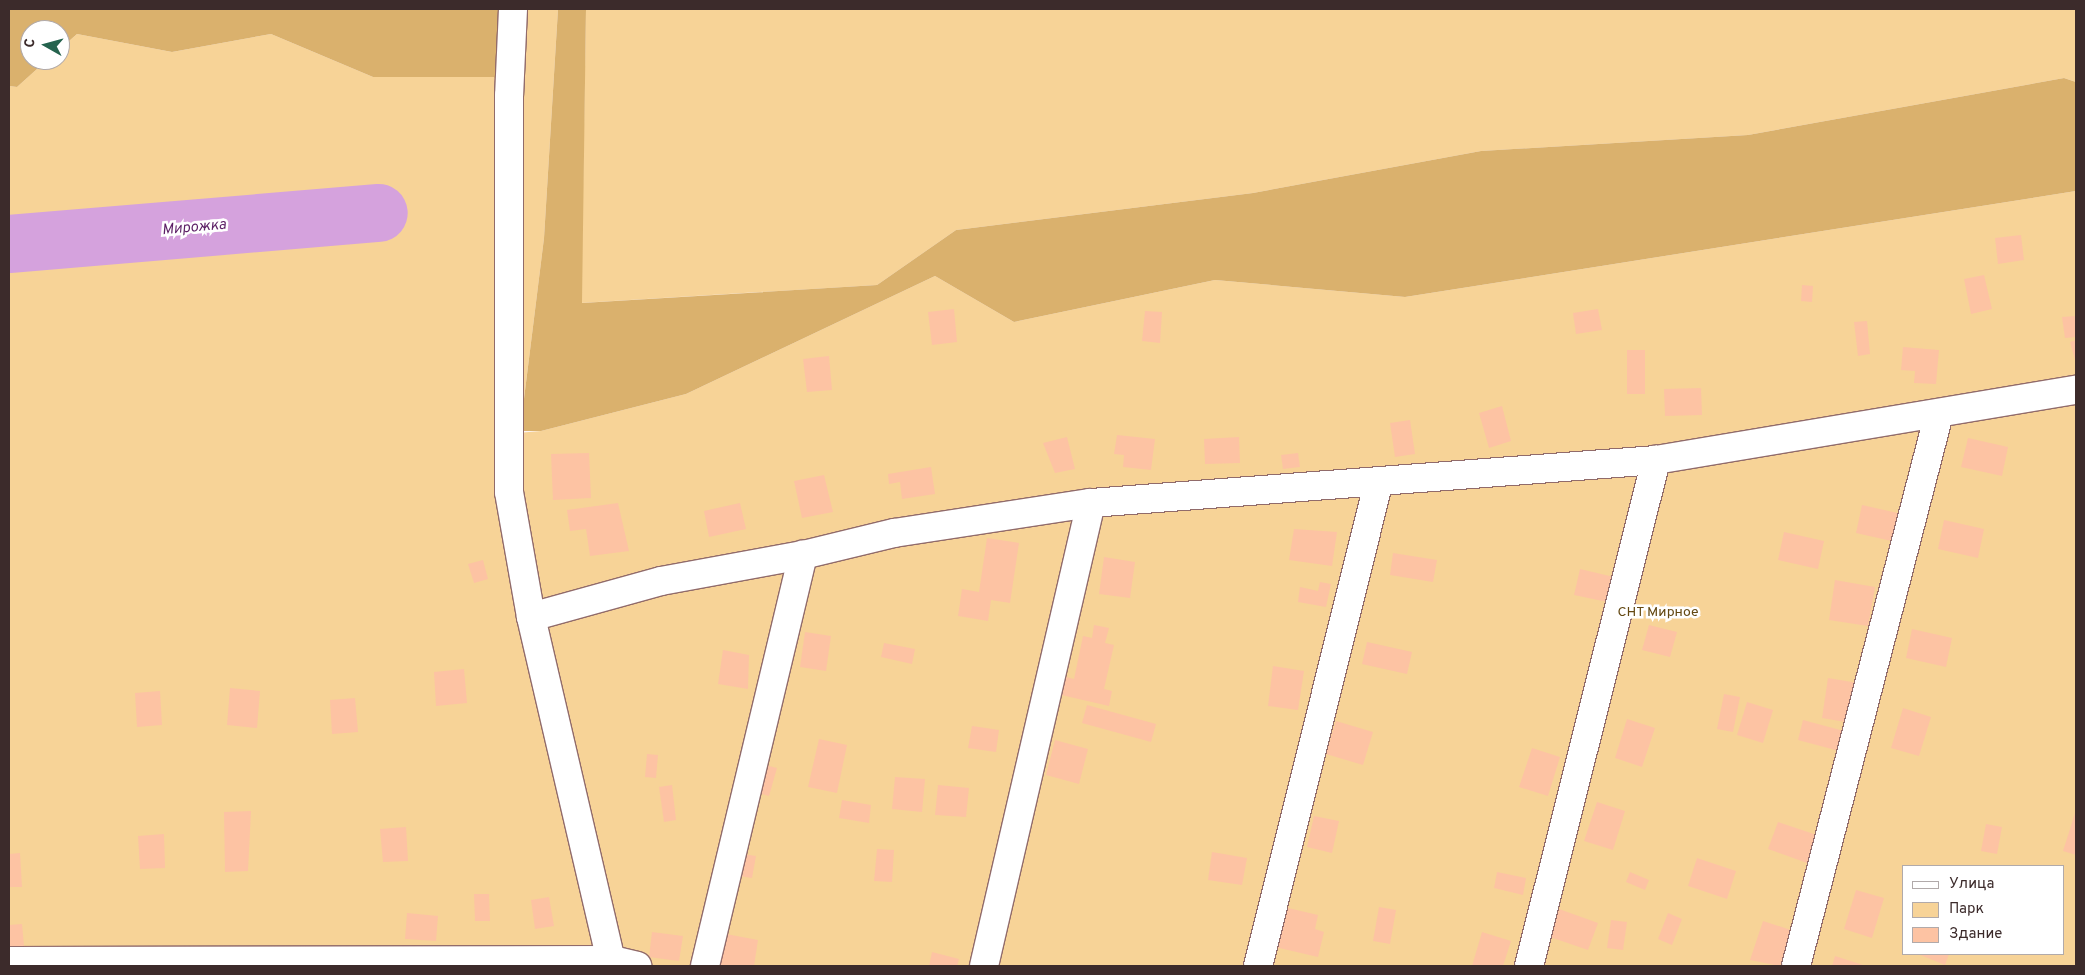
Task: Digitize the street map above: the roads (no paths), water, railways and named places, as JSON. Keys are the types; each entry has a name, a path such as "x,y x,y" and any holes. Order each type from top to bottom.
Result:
{"street":[{"path":"9,961 620,964 531,616 509,492 509,96 513,9"},
{"path":"531,616 661,581 803,555 894,532 1091,503 1378,484 1656,460 2076,390"},
{"path":"1796,966 1939,414"},
{"path":"1529,966 1656,460"},
{"path":"1258,966 1378,484"},
{"path":"984,966 1091,503"},
{"path":"704,966 803,555"}],"waterway":[{"name":"Мирожка","path":"9,244 379,213"}],"park label":[{"name":"СНТ Мирное","path":"1658,613"}]}
